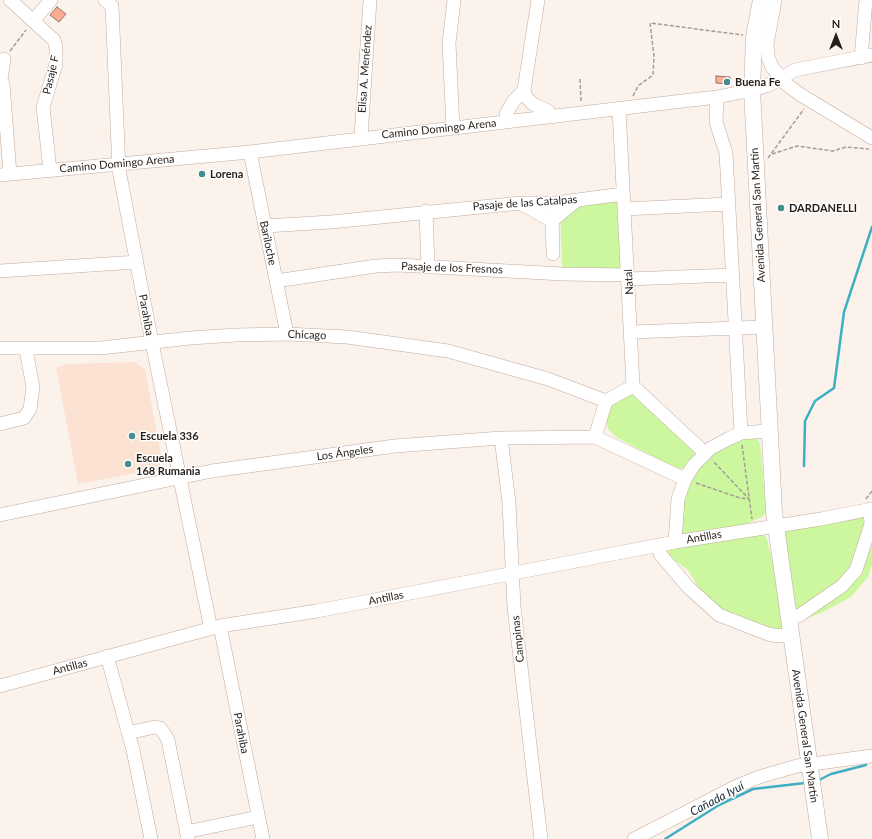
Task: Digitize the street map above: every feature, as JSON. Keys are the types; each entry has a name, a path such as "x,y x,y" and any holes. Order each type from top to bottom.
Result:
{"main road":[{"name":"Avenida General San Martín","path":"761,0 754,37 752,90 768,431 776,525 789,627 820,839"}],"street":[{"name":"Pasaje F","path":"10,0 54,40 56,47 56,64 43,107 50,170"},
{"path":"33,21 51,0"},
{"name":"Elisa A. Menéndez","path":"361,137 370,0"},
{"path":"453,128 450,43 454,0"},
{"path":"538,0 524,90 526,97 533,104 548,111 552,117"},
{"path":"776,0 767,44 767,51 772,67 781,78 810,101 870,131"},
{"path":"866,0 866,57"},
{"name":"Parahiba","path":"111,2 118,164 152,343 180,478 263,839"},
{"name":"Camino Domingo Arena","path":"5,175 250,152 361,137 582,114 717,97 752,90 781,78 795,70 866,57"},
{"path":"4,59 1,80 3,84 5,175"},
{"path":"506,122 506,114 513,102 524,90"},
{"path":"717,97 716,122 726,153 741,434"},
{"name":"Natal","path":"619,109 632,332 633,386"},
{"name":"Bariloche","path":"250,152 287,334"},
{"name":"Pasaje de las Catalpas","path":"265,226 364,219 426,211 521,203 576,201 623,194"},
{"path":"552,221 576,201"},
{"path":"521,203 552,221"},
{"path":"552,203 555,273"},
{"path":"624,209 728,204"},
{"path":"426,211 428,266"},
{"path":"530,271 553,254"},
{"path":"0,271 137,262"},
{"name":"Pasaje de los Fresnos","path":"276,281 376,266 428,266 628,277 733,275"},
{"path":"632,332 764,328"},
{"name":"Chicago","path":"0,348 26,350 88,349 190,338 287,334 384,340 448,351 548,379 606,400"},
{"path":"0,424 24,418 30,409 33,387 26,350"},
{"path":"595,437 606,400 633,386 705,453"},
{"path":"675,542 676,509 685,479 693,466 705,453 720,442 741,434 768,431"},
{"name":"Los Ángeles","path":"0,515 212,471 395,446 501,438 595,437 685,479"},
{"name":"Campinas","path":"501,438 509,503 512,574 541,839"},
{"path":"659,545 660,554 688,587 719,615 768,634 779,636 800,615 842,586 856,570 871,524 871,509"},
{"name":"Antillas","path":"0,686 215,628 325,609 675,542 871,509"},
{"path":"107,656 128,733 151,839"},
{"path":"128,733 155,727 160,728 168,740 187,836 258,817"},
{"path":"634,839 746,782 785,769 809,764 872,756"}],"path":[{"path":"4,59 33,21"},
{"path":"633,108 634,91 653,75 654,56 650,23 754,37"},
{"path":"580,80 582,114"},
{"path":"768,159 810,101"},
{"path":"772,154 797,146 833,152 846,147 872,149"},
{"path":"741,434 754,528"},
{"path":"705,453 749,499"},
{"path":"685,479 740,498 749,499"}],"shaded area":[{"path":"135,362 145,369 162,460 157,469 78,484 56,367 68,364"}],"green space":[{"path":"618,200 621,270 562,268 560,207"},
{"path":"627,395 637,395 695,448 694,457 686,468 676,469 616,437 608,429 606,421 608,413 614,402"},
{"path":"757,438 760,444 762,461 766,511 764,516 746,524 684,535 681,533 680,516 690,479 703,461 737,439"},
{"path":"872,513 872,565 868,577 851,597 821,613 795,623 783,537 786,531"},
{"path":"763,534 767,539 773,563 783,629 781,631 718,612 703,595 688,570 664,553 667,547"}],"building":[{"path":"57,7 66,14 59,22 50,15"},
{"path":"716,76 730,77 730,84 716,83"}],"waterway":[{"path":"804,466 805,421 815,401 834,388 844,312 872,227"},
{"name":"Cañada Iyuí","path":"819,780 831,774 866,765"},
{"name":"Cañada Iyuí","path":"665,839 719,805 753,789 805,783"}],"place":[{"name":"Buena Fe","path":"727,82"},
{"name":"Lorena","path":"202,174"},
{"name":"DARDANELLI","path":"781,208"},
{"name":"Escuela 336","path":"132,436"},
{"name":"Escuela 168 Rumania","path":"128,464"}]}
